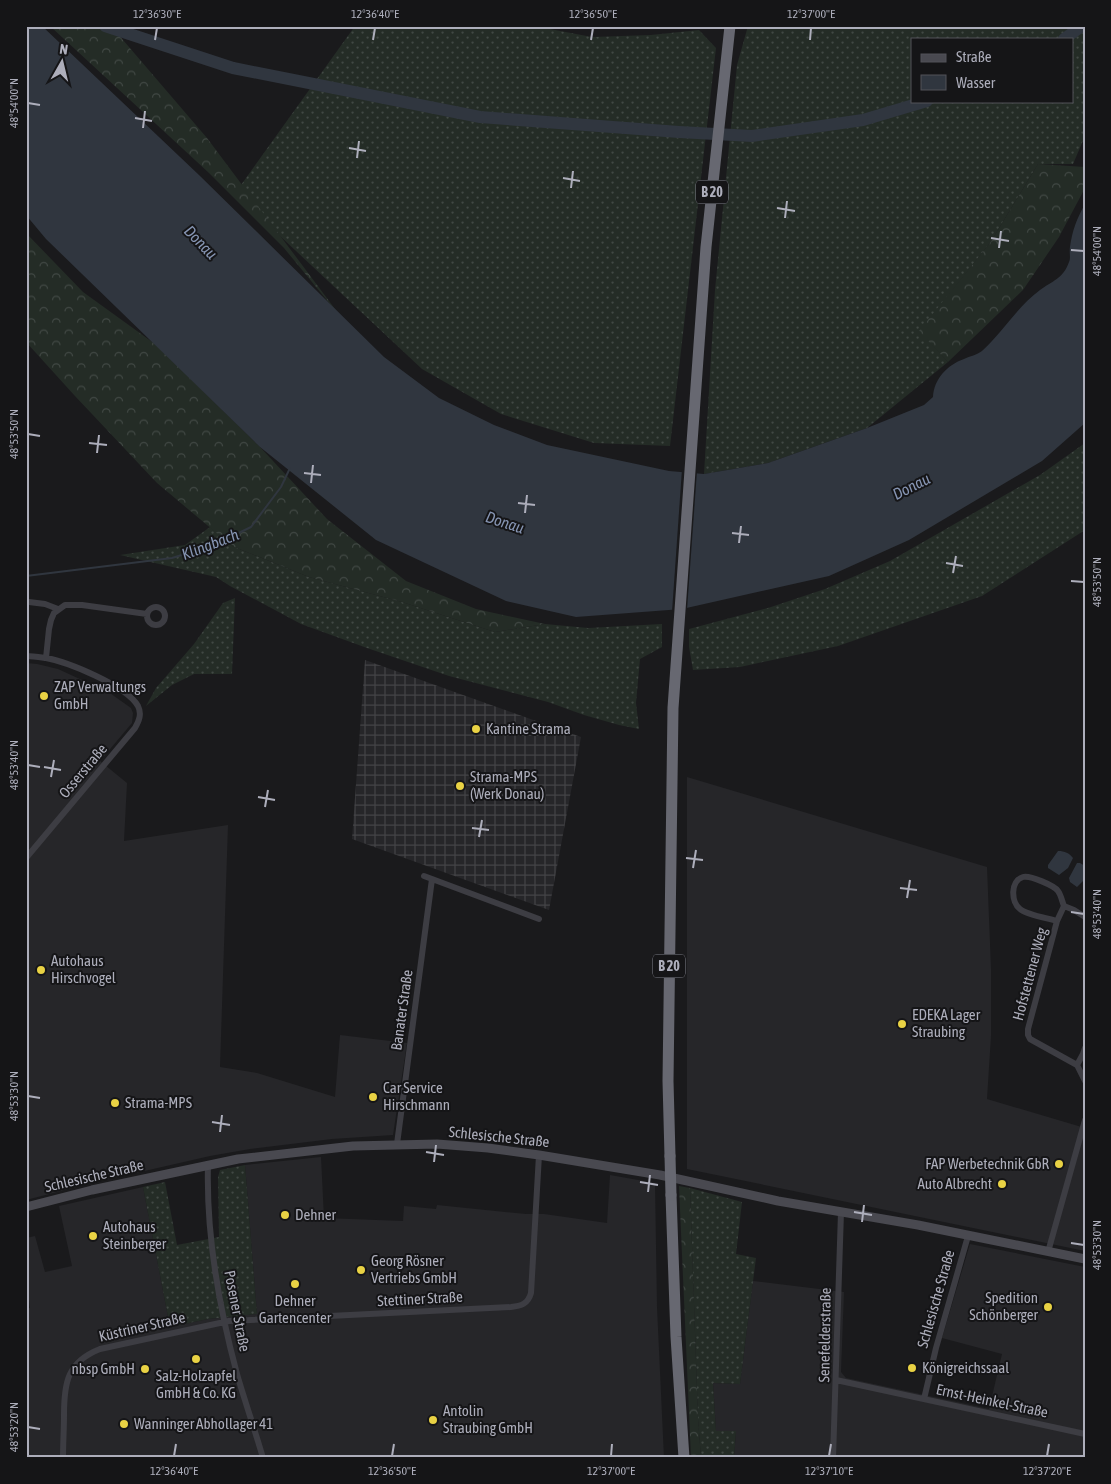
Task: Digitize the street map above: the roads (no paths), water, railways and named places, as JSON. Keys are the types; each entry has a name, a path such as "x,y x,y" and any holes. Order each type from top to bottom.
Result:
{"highway":[{"name":"B 20","path":"684,1458 676,1327 668,1080 671,776 675,673 706,247 730,26"}],"street":[{"path":"29,602 44,604 58,609"},
{"path":"26,656 46,658 49,628 54,613 65,605 72,604 147,614"},
{"name":"Osserstraße","path":"26,858 136,728 140,720 138,706 130,696 120,689 86,672 46,658"},
{"path":"424,876 538,919"},
{"name":"Hofstettener Weg","path":"1057,921 1021,910 1014,900 1013,890 1017,882 1023,877 1029,877 1053,886 1057,889 1064,906 1057,921 1028,1035 1030,1038 1069,1059 1076,1065 1085,1081"},
{"name":"Banater Straße","path":"397,1144 432,879"},
{"path":"1064,906 1085,917"},
{"path":"1076,1065 1085,1048"},
{"path":"1048,1252 1085,1120"},
{"name":"Schlesische Straße","path":"26,1208 92,1190 238,1159 353,1146 397,1144 461,1146 540,1155 660,1174 778,1202 841,1212 1085,1259"},
{"name":"Stettiner Straße","path":"224,1322 523,1305 530,1298 531,1293 540,1155"},
{"name":"Posener Straße","path":"208,1164 208,1206 224,1322 237,1376 263,1458"},
{"name":"Senefelderstraße","path":"833,1458 841,1212"},
{"name":"Schlesische Straße","path":"924,1399 936,1348 968,1236"},
{"name":"Küstriner Straße","path":"63,1458 65,1389 73,1370 87,1355 100,1348 224,1322"},
{"name":"Ernst-Heinkel-Straße","path":"836,1380 1085,1434"}],"water":[{"name":"Donau","path":"26,26 42,26 199,175 384,357 439,398 494,425 547,445 669,471 704,474 768,463 867,428 924,405 933,397 936,384 947,369 982,351 1032,297 1064,272 1070,260 1070,247 1077,220 1085,204 1085,423 1042,461 909,540 829,576 682,609 576,617 506,601 376,540 260,447 46,239 26,215"},
{"path":"1058,851 1063,851 1073,858 1068,868 1059,875 1048,868 1048,865"},
{"path":"1077,863 1085,866 1085,879 1077,887 1070,882 1069,878"}],"waterway":[{"path":"105,26 233,68 480,117 752,136 863,120 924,102"},
{"path":"1065,38 1082,26"},
{"name":"Klingbach","path":"26,576 172,558 214,545 251,527 281,487 290,468"}],"place":[{"name":"ZAP Verwaltungs GmbH","path":"44,696"},
{"name":"Kantine Strama","path":"476,729"},
{"name":"Strama-MPS (Werk Donau)","path":"460,786"},
{"name":"Autohaus Hirschvogel","path":"41,970"},
{"name":"EDEKA Lager Straubing","path":"902,1024"},
{"name":"Car Service Hirschmann","path":"373,1097"},
{"name":"Strama-MPS","path":"115,1103"},
{"name":"FAP Werbetechnik GbR","path":"1059,1164"},
{"name":"Auto Albrecht","path":"1002,1184"},
{"name":"Dehner","path":"285,1215"},
{"name":"Autohaus Steinberger","path":"93,1236"},
{"name":"Georg Rösner Vertriebs GmbH","path":"361,1270"},
{"name":"Dehner Gartencenter","path":"295,1284"},
{"name":"Spedition Schönberger","path":"1048,1307"},
{"name":"Salz-Holzapfel GmbH & Co. KG","path":"196,1359"},
{"name":"Königreichssaal","path":"912,1368"},
{"name":"nbsp GmbH","path":"145,1369"},
{"name":"Antolin Straubing GmbH","path":"433,1420"},
{"name":"Wanninger Abhollager 41","path":"124,1424"}]}
